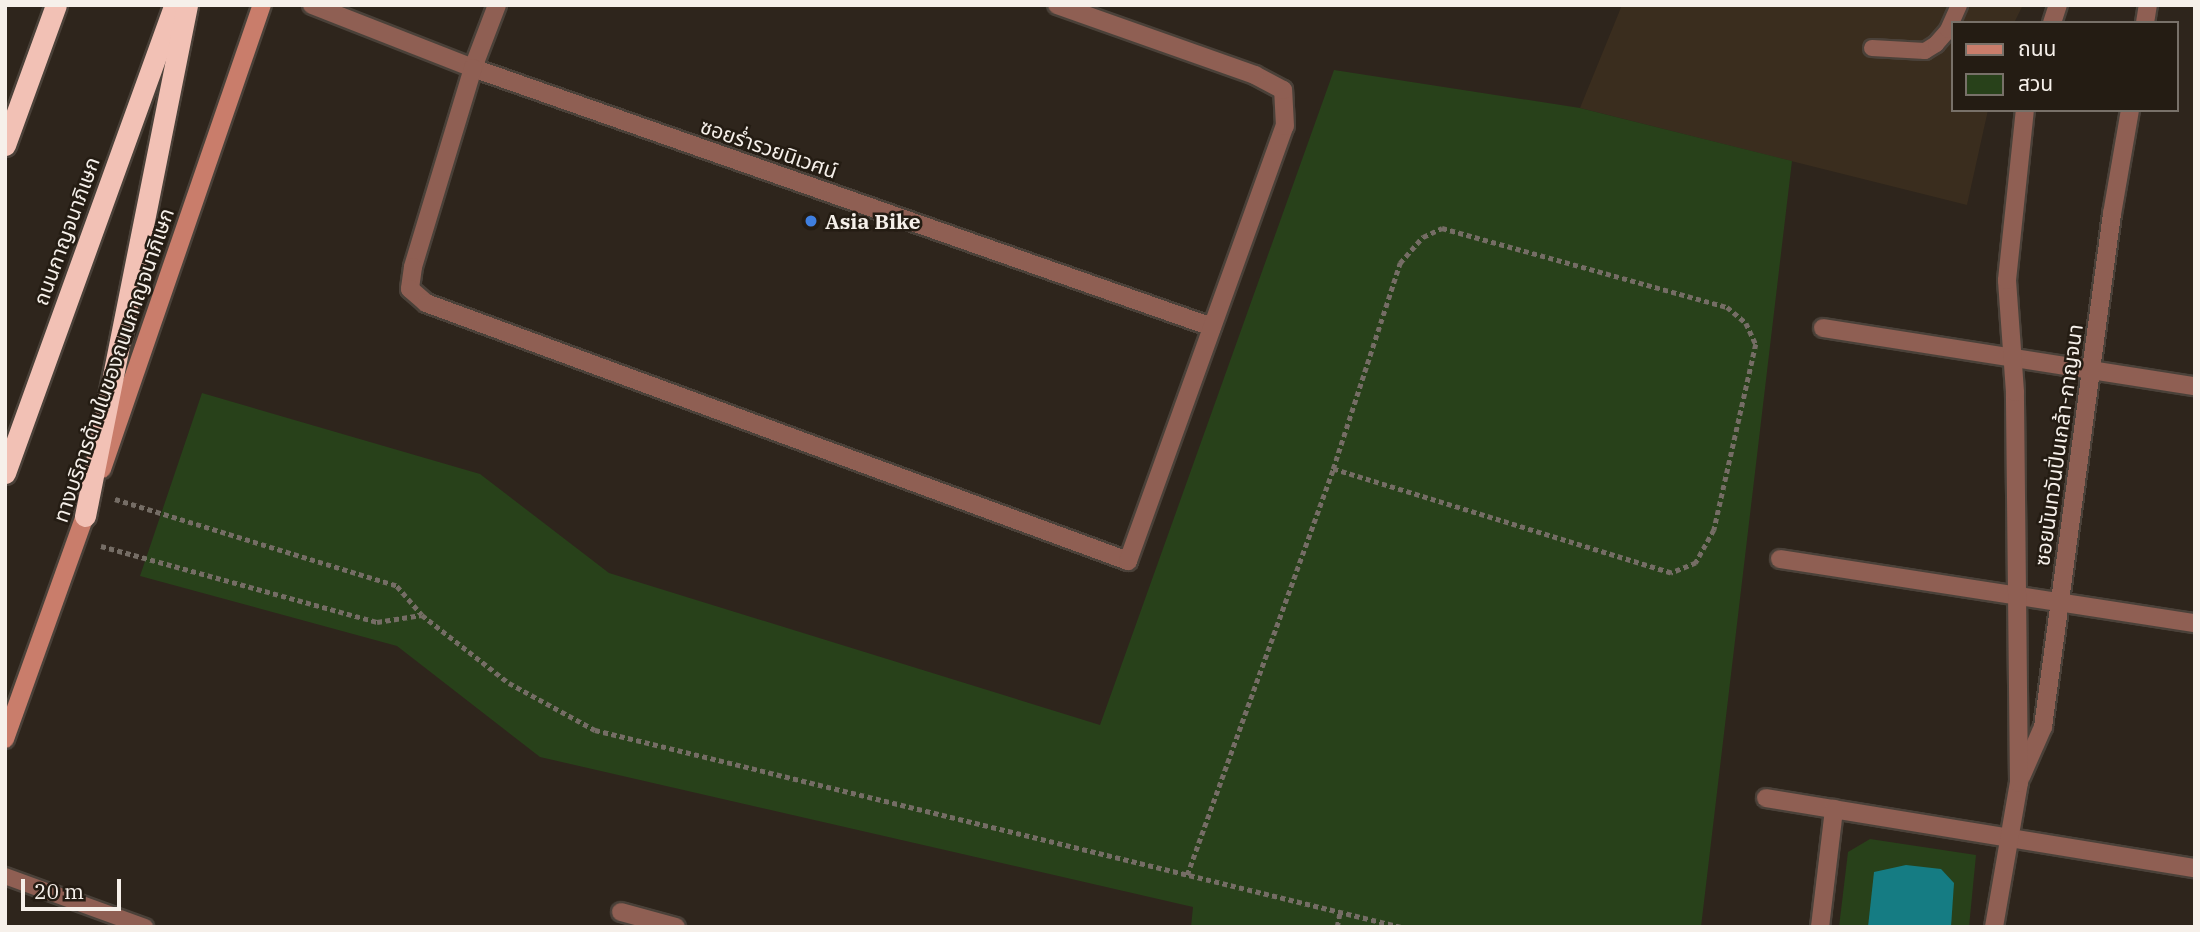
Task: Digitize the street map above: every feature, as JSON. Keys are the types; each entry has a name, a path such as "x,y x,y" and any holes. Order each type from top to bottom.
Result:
{"highway":[{"path":"5,145 56,5"},
{"name":"ถนนกาญจนาภิเษก","path":"5,473 174,5"},
{"path":"85,516 187,5"}],"main road":[{"name":"ทางบริการด้านในของถนนกาญจนาภิเษก","path":"5,739 94,493 262,5"}],"street":[{"name":"ซอยร่ำรวยนิเวศน์","path":"312,5 473,68 1212,327"},
{"path":"497,5 473,68 413,267 410,289 426,303 1128,561 1285,125 1283,90 1255,75 1057,5"},
{"name":"ซอยนันทวันปิ่นเกล้า-กาญจนา","path":"1994,927 2019,783 2013,358 2007,280 2025,112"},
{"name":"ซอยนันทวันปิ่นเกล้า-กาญจนา","path":"2019,783 2043,727 2091,370 2130,112"},
{"path":"1823,328 2195,387"},
{"path":"1780,559 2195,623"},
{"path":"1766,798 2195,868"},
{"path":"1820,927 1834,810"},
{"path":"621,912 676,927"}],"lane":[{"path":"1872,48 1926,51 1948,30 1959,5"},
{"path":"5,876 145,927"}],"path":[{"path":"1187,875 1333,469 1400,263 1423,237 1442,229 1727,307 1746,323 1756,344 1714,530 1696,563 1671,573 1333,469"},
{"path":"94,493 397,586 422,615 509,683 595,730 1401,927"},
{"path":"77,540 377,622 422,615"},
{"path":"1337,927 1340,912"}],"shaded area":[{"path":"1622,5 2023,5 2015,21 1952,21 1952,112 1988,112 1967,205 1580,108"}],"green space":[{"path":"1334,70 1580,108 1792,161 1701,927 1191,927 1193,907 540,757 397,646 140,576 202,393 480,474 609,573 1100,725"},
{"path":"1870,839 1976,855 1969,927 1839,927 1848,852"}],"water":[{"path":"1906,865 1941,869 1954,883 1951,927 1868,927 1874,872"}],"place":[{"name":"Asia Bike","path":"811,221"}]}
